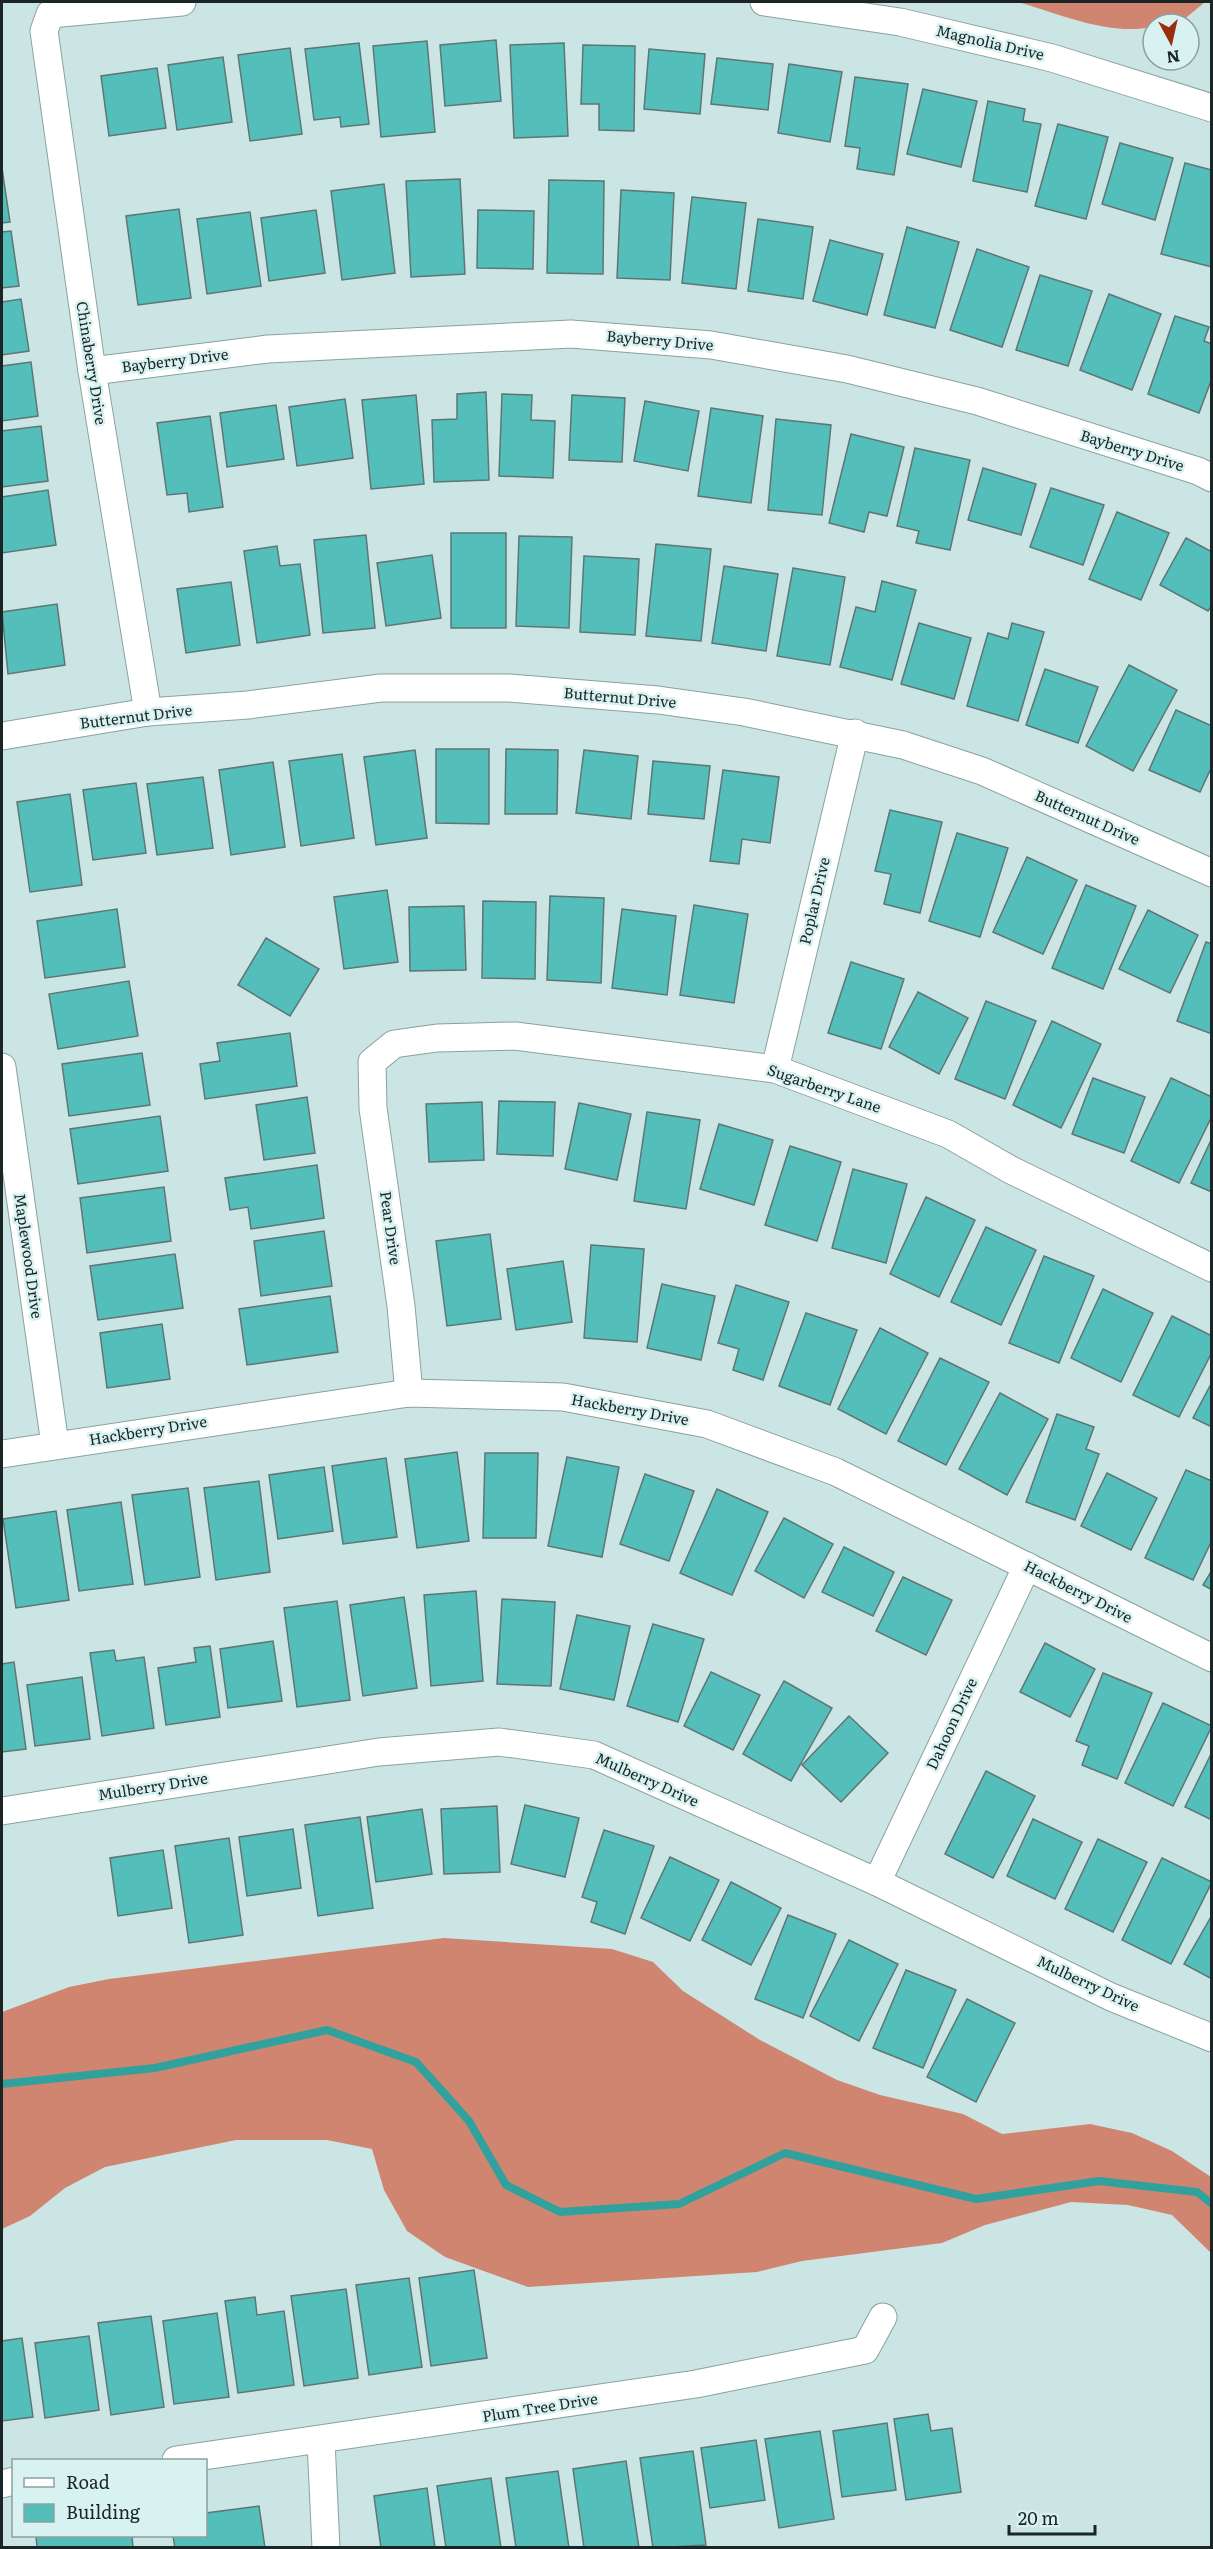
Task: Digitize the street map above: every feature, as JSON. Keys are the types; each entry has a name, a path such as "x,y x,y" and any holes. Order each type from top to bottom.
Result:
{"street":[{"name":"Chinaberry Drive","path":"148,712 92,371 44,31 50,14 182,2"},
{"name":"Magnolia Drive","path":"764,2 900,22 1030,53 1212,108"},
{"name":"Bayberry Drive","path":"92,371 268,349 560,334 711,345 846,369 977,401 1198,471 1212,478"},
{"name":"Butternut Drive","path":"2,736 148,712 248,705 381,688 509,688 658,700 744,712 855,733 903,745 982,771 1212,873"},
{"name":"Poplar Drive","path":"775,1069 855,733"},
{"name":"Sugarberry Lane","path":"372,1062 394,1044 437,1038 516,1036 775,1069 948,1134 1011,1170 1212,1268"},
{"name":"Pear Drive","path":"372,1062 373,1108 401,1306 409,1393"},
{"name":"Maplewood Drive","path":"2,1067 55,1445"},
{"name":"Hackberry Drive","path":"2,1454 409,1393 563,1397 707,1424 836,1472 1212,1658"},
{"name":"Dahoon Drive","path":"877,1882 1027,1566"},
{"name":"Mulberry Drive","path":"2,1810 379,1752 499,1742 594,1755 877,1882 1111,1997 1212,2038"},
{"name":"Plum Tree Drive","path":"184,2459 321,2441 696,2384 865,2350 883,2318"},
{"path":"321,2441 326,2547"}],"shaded area":[{"path":"1018,2 1205,2 1193,12 1141,12 1141,28 1119,29 1084,22"},
{"path":"444,1938 612,1949 653,1962 683,1991 760,2040 837,2080 880,2095 963,2114 1002,2134 1090,2124 1132,2133 1172,2151 1211,2177 1211,2253 1172,2215 1128,2205 1071,2202 985,2225 942,2243 802,2261 757,2272 528,2287 445,2257 407,2231 384,2190 372,2149 327,2140 236,2140 105,2167 65,2188 30,2216 2,2229 2,2012 69,1987 109,1979"}],"building":[{"path":"496,40 501,101 445,106 440,45"},
{"path":"427,41 435,132 381,137 373,46"},
{"path":"359,43 369,124 341,127 340,117 314,120 305,49"},
{"path":"564,43 568,136 514,138 510,45"},
{"path":"583,45 635,46 634,131 599,130 599,104 581,104"},
{"path":"290,48 302,134 250,141 238,55"},
{"path":"649,49 705,54 700,114 644,109"},
{"path":"223,57 232,122 177,130 168,65"},
{"path":"717,58 773,64 768,110 711,104"},
{"path":"789,64 842,72 830,142 778,133"},
{"path":"157,68 166,128 109,136 101,76"},
{"path":"855,77 908,84 894,175 857,169 860,148 845,146"},
{"path":"923,89 977,101 961,167 907,154"},
{"path":"988,101 1025,109 1023,121 1041,124 1027,192 973,181"},
{"path":"1058,124 1108,137 1086,219 1035,206"},
{"path":"1120,143 1173,158 1155,220 1102,204"},
{"path":"1185,163 1212,170 1212,267 1161,254"},
{"path":"2,168 10,222 2,223"},
{"path":"460,179 465,274 411,277 406,181"},
{"path":"549,180 604,181 603,274 547,273"},
{"path":"384,184 395,273 342,280 331,191"},
{"path":"621,190 674,193 670,280 617,278"},
{"path":"692,197 746,203 736,289 682,283"},
{"path":"179,209 191,298 138,305 126,216"},
{"path":"316,210 325,273 269,281 261,218"},
{"path":"478,210 534,211 533,269 477,268"},
{"path":"250,212 261,286 207,294 197,219"},
{"path":"758,219 813,227 803,299 748,291"},
{"path":"907,227 959,242 935,328 884,315"},
{"path":"11,231 19,286 2,288 2,232"},
{"path":"830,240 883,254 867,315 813,301"},
{"path":"977,249 1029,267 1002,347 950,330"},
{"path":"1040,275 1092,291 1068,366 1016,350"},
{"path":"1109,294 1161,314 1132,390 1080,370"},
{"path":"21,299 29,351 2,355 2,302"},
{"path":"1175,316 1209,327 1204,341 1212,344 1212,378 1199,413 1148,394"},
{"path":"31,362 38,416 2,421 2,366"},
{"path":"486,392 489,480 434,482 432,420 457,419 457,394"},
{"path":"502,394 532,395 531,420 555,421 553,478 499,476"},
{"path":"416,395 424,484 371,489 362,400"},
{"path":"572,395 625,398 622,462 569,460"},
{"path":"345,399 353,458 297,466 289,407"},
{"path":"645,401 699,411 688,471 634,461"},
{"path":"276,405 284,459 227,467 220,413"},
{"path":"711,408 763,416 751,503 698,496"},
{"path":"210,416 223,507 189,512 187,493 167,495 157,423"},
{"path":"776,419 831,425 822,515 768,510"},
{"path":"41,426 48,481 2,487 2,431"},
{"path":"851,434 904,447 887,516 869,512 864,532 829,523"},
{"path":"915,448 970,460 950,550 916,543 919,531 897,526"},
{"path":"983,468 1036,484 1021,535 968,520"},
{"path":"1051,488 1104,505 1083,565 1030,547"},
{"path":"48,490 56,545 2,553 2,497"},
{"path":"1117,512 1169,533 1141,600 1089,579"},
{"path":"451,533 506,533 506,628 451,628"},
{"path":"366,535 375,628 323,633 314,540"},
{"path":"519,536 572,537 569,628 516,626"},
{"path":"1186,538 1212,552 1212,605 1208,611 1160,585"},
{"path":"656,544 711,549 701,641 646,636"},
{"path":"277,546 280,566 300,564 310,635 257,643 244,551"},
{"path":"432,555 441,618 386,626 377,563"},
{"path":"584,556 639,559 635,635 580,632"},
{"path":"724,566 778,574 766,651 712,643"},
{"path":"793,568 845,577 830,665 777,656"},
{"path":"882,581 916,590 892,680 840,667 856,607 875,612"},
{"path":"231,582 240,645 186,653 177,589"},
{"path":"57,604 65,665 8,674 2,612"},
{"path":"919,623 971,638 954,699 901,684"},
{"path":"1012,623 1044,632 1018,721 967,706 988,633 1008,639"},
{"path":"1129,665 1177,690 1133,771 1086,746"},
{"path":"1045,669 1098,687 1078,743 1026,725"},
{"path":"1176,710 1212,726 1212,766 1200,792 1149,770"},
{"path":"436,749 489,749 489,824 436,823"},
{"path":"506,749 558,750 557,814 505,814"},
{"path":"415,750 427,838 376,845 364,757"},
{"path":"584,750 638,756 631,819 576,813"},
{"path":"342,754 354,838 301,846 289,761"},
{"path":"653,761 710,766 704,819 648,814"},
{"path":"273,762 285,847 231,855 219,770"},
{"path":"723,770 779,777 770,843 742,839 739,864 710,861"},
{"path":"203,777 213,848 157,855 147,784"},
{"path":"136,783 146,853 93,860 83,790"},
{"path":"70,794 82,885 30,892 17,802"},
{"path":"890,810 942,822 920,913 884,904 891,874 875,871"},
{"path":"957,833 1008,848 980,937 929,921"},
{"path":"1027,857 1077,880 1043,954 993,932"},
{"path":"1086,885 1136,906 1103,989 1052,968"},
{"path":"387,890 398,962 344,969 334,897"},
{"path":"550,896 604,898 601,983 547,980"},
{"path":"483,901 536,902 535,979 482,978"},
{"path":"694,905 748,914 734,1003 680,995"},
{"path":"464,906 466,970 410,971 409,907"},
{"path":"117,909 125,967 45,978 37,921"},
{"path":"622,909 676,916 667,995 612,988"},
{"path":"1148,910 1198,935 1170,993 1119,969"},
{"path":"266,938 319,969 290,1016 238,985"},
{"path":"1206,942 1212,944 1212,1034 1177,1021"},
{"path":"851,962 904,979 881,1049 828,1033"},
{"path":"129,981 138,1036 58,1049 49,994"},
{"path":"918,992 968,1018 939,1074 889,1047"},
{"path":"986,1001 1036,1021 1005,1099 955,1079"},
{"path":"1052,1021 1101,1044 1061,1128 1013,1105"},
{"path":"290,1033 297,1086 205,1099 200,1064 220,1061 217,1043"},
{"path":"142,1053 150,1105 69,1116 62,1064"},
{"path":"1093,1078 1145,1097 1124,1153 1072,1134"},
{"path":"1171,1078 1212,1097 1212,1116 1179,1183 1131,1161"},
{"path":"307,1097 315,1153 264,1160 256,1105"},
{"path":"499,1101 555,1102 553,1156 497,1154"},
{"path":"482,1102 484,1160 429,1162 426,1104"},
{"path":"579,1103 631,1114 617,1180 565,1169"},
{"path":"647,1112 700,1120 686,1209 634,1201"},
{"path":"160,1116 168,1171 78,1184 70,1129"},
{"path":"719,1124 773,1140 754,1205 700,1189"},
{"path":"1212,1138 1212,1192 1191,1183"},
{"path":"790,1146 841,1162 817,1241 765,1225"},
{"path":"317,1165 324,1218 251,1229 248,1207 230,1210 225,1178"},
{"path":"853,1169 907,1184 886,1263 832,1248"},
{"path":"164,1187 171,1241 87,1253 80,1198"},
{"path":"926,1197 975,1220 939,1297 890,1274"},
{"path":"986,1227 1036,1250 1001,1325 951,1302"},
{"path":"324,1231 332,1286 261,1296 254,1241"},
{"path":"490,1234 501,1319 447,1326 436,1241"},
{"path":"591,1245 644,1249 637,1342 584,1338"},
{"path":"175,1254 183,1308 98,1320 90,1266"},
{"path":"1044,1256 1094,1276 1059,1363 1009,1343"},
{"path":"563,1261 572,1322 516,1330 507,1269"},
{"path":"662,1284 715,1296 701,1360 647,1348"},
{"path":"736,1285 789,1302 763,1380 733,1370 739,1349 718,1343"},
{"path":"1103,1289 1153,1313 1121,1382 1071,1358"},
{"path":"330,1296 338,1352 247,1365 239,1309"},
{"path":"806,1313 857,1330 830,1405 779,1386"},
{"path":"1172,1316 1212,1336 1212,1352 1179,1417 1133,1395"},
{"path":"162,1324 170,1379 107,1388 100,1333"},
{"path":"880,1328 928,1353 886,1434 838,1409"},
{"path":"940,1358 989,1382 946,1465 898,1441"},
{"path":"1212,1382 1212,1427 1193,1418"},
{"path":"1000,1393 1048,1419 1007,1495 959,1469"},
{"path":"1057,1414 1094,1427 1086,1449 1099,1454 1075,1520 1026,1502"},
{"path":"457,1452 469,1541 417,1548 405,1459"},
{"path":"485,1453 538,1453 536,1538 483,1538"},
{"path":"567,1457 619,1467 602,1557 548,1546"},
{"path":"386,1458 397,1537 343,1544 332,1466"},
{"path":"324,1467 333,1531 278,1539 269,1475"},
{"path":"1186,1470 1212,1481 1212,1540 1193,1580 1145,1558"},
{"path":"1107,1473 1157,1498 1131,1550 1081,1526"},
{"path":"645,1474 694,1491 669,1561 620,1544"},
{"path":"259,1481 270,1572 216,1580 204,1488"},
{"path":"188,1488 200,1577 145,1585 132,1495"},
{"path":"717,1489 768,1512 732,1595 680,1573"},
{"path":"121,1502 133,1584 79,1591 67,1510"},
{"path":"56,1511 69,1600 16,1608 3,1519"},
{"path":"784,1518 833,1544 804,1598 755,1571"},
{"path":"844,1547 894,1572 873,1616 822,1592"},
{"path":"1212,1570 1212,1590 1203,1585"},
{"path":"903,1577 952,1600 926,1655 876,1631"},
{"path":"476,1591 483,1681 431,1686 424,1595"},
{"path":"404,1597 417,1688 363,1696 350,1605"},
{"path":"502,1599 555,1602 551,1686 497,1684"},
{"path":"337,1601 350,1700 297,1707 284,1608"},
{"path":"577,1615 630,1626 614,1700 560,1689"},
{"path":"653,1624 704,1639 678,1722 627,1706"},
{"path":"273,1641 282,1701 228,1708 220,1649"},
{"path":"1045,1643 1095,1669 1070,1717 1020,1692"},
{"path":"210,1646 220,1717 166,1725 158,1668 196,1662 194,1648"},
{"path":"114,1650 116,1661 144,1657 154,1728 102,1736 90,1653"},
{"path":"14,1662 26,1749 2,1752 2,1664"},
{"path":"711,1672 760,1695 733,1750 684,1726"},
{"path":"1103,1673 1152,1693 1117,1779 1082,1765 1089,1746 1076,1741"},
{"path":"82,1677 90,1739 35,1746 27,1685"},
{"path":"784,1681 832,1708 791,1781 743,1754"},
{"path":"1163,1703 1212,1726 1173,1806 1125,1783"},
{"path":"849,1716 888,1753 841,1802 802,1765"},
{"path":"1212,1752 1212,1820 1185,1807"},
{"path":"986,1771 1035,1796 993,1878 945,1854"},
{"path":"525,1805 579,1818 565,1877 511,1864"},
{"path":"497,1806 500,1872 444,1874 441,1809"},
{"path":"422,1809 432,1874 376,1882 367,1817"},
{"path":"360,1817 373,1908 318,1916 305,1825"},
{"path":"1033,1819 1082,1842 1055,1899 1007,1876"},
{"path":"293,1829 301,1888 247,1896 239,1837"},
{"path":"604,1830 654,1846 625,1934 591,1922 597,1902 582,1897"},
{"path":"229,1838 243,1935 189,1943 175,1846"},
{"path":"1098,1839 1147,1862 1113,1932 1065,1909"},
{"path":"163,1850 172,1908 118,1916 110,1858"},
{"path":"670,1857 719,1880 690,1941 641,1918"},
{"path":"1162,1858 1212,1882 1171,1964 1122,1940"},
{"path":"731,1882 781,1908 751,1965 702,1940"},
{"path":"788,1915 836,1934 803,2018 755,1999"},
{"path":"1212,1915 1212,1979 1184,1964"},
{"path":"849,1940 898,1964 859,2041 810,2016"},
{"path":"906,1970 956,1990 923,2068 873,2048"},
{"path":"967,1999 1015,2023 976,2102 927,2077"},
{"path":"474,2270 487,2358 431,2366 419,2278"},
{"path":"409,2278 422,2367 369,2375 356,2285"},
{"path":"346,2289 358,2378 304,2386 291,2296"},
{"path":"255,2297 257,2315 284,2311 294,2385 238,2393 225,2301"},
{"path":"217,2313 229,2397 174,2404 163,2321"},
{"path":"151,2316 164,2407 111,2415 98,2323"},
{"path":"89,2336 99,2410 45,2418 35,2343"},
{"path":"22,2338 33,2417 2,2421 2,2341"},
{"path":"928,2414 931,2431 952,2428 961,2492 906,2500 894,2419"},
{"path":"887,2423 896,2490 842,2497 833,2431"},
{"path":"820,2431 834,2519 779,2528 765,2439"},
{"path":"756,2440 765,2500 710,2508 701,2448"},
{"path":"693,2451 706,2545 653,2548 640,2458"},
{"path":"626,2461 639,2548 584,2548 573,2469"},
{"path":"558,2471 569,2548 516,2548 506,2478"},
{"path":"491,2478 501,2548 446,2548 437,2486"},
{"path":"427,2488 435,2548 381,2548 374,2496"},
{"path":"259,2506 265,2548 175,2548 173,2537 207,2537 207,2513"},
{"path":"36,2537 132,2537 133,2548 37,2548"}],"waterway":[{"path":"2,2084 155,2068 327,2030 416,2062 469,2121 506,2185 560,2212 679,2204 785,2153 976,2199 1099,2181 1197,2192 1212,2204"}]}
